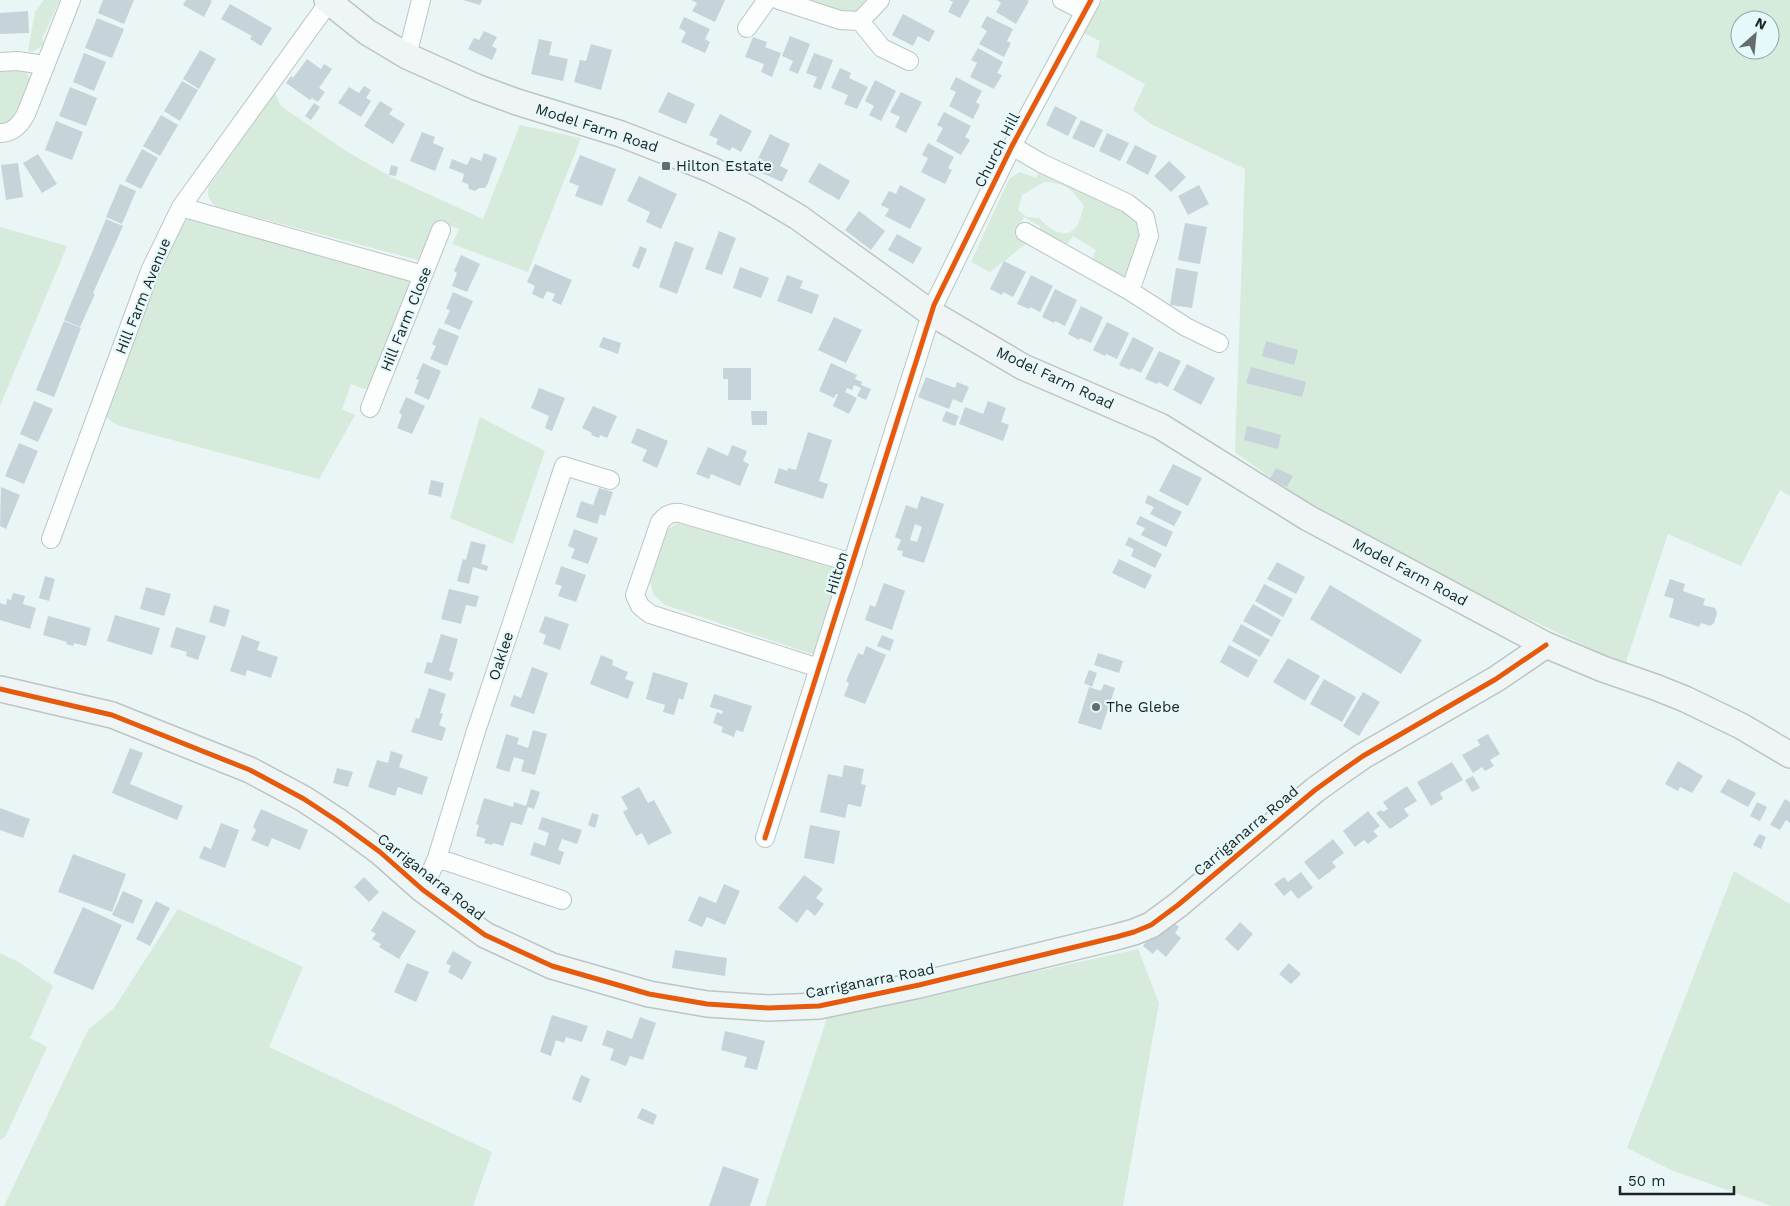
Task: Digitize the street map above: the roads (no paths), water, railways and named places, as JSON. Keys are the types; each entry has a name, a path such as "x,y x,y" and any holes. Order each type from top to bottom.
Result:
{"street":[{"path":"0,133 13,130 22,121 71,0"},
{"path":"407,56 420,0"},
{"path":"747,28 768,0"},
{"path":"779,0 840,20 860,21 882,48 909,61"},
{"path":"860,21 880,0"},
{"path":"1062,0 1088,6"},
{"name":"Model Farm Road","path":"328,1 367,32 407,56 484,90 621,134 670,152 720,174 798,217 930,313 1023,366 1160,426 1308,518 1546,645 1603,669 1685,699 1741,726 1790,754"},
{"name":"Hill Farm Avenue","path":"50,538 150,271 181,207 328,1"},
{"name":"Church Hill","path":"930,313 1012,146 1088,6"},
{"path":"0,62 18,61 45,65"},
{"path":"1012,146 1041,163 1127,203 1146,217 1149,236 1130,291"},
{"path":"181,207 423,275"},
{"name":"Hill Farm Close","path":"370,408 441,230"},
{"path":"1025,232 1130,291 1186,327 1218,343"},
{"name":"Hilton","path":"765,838 930,313"},
{"name":"Oaklee","path":"423,890 437,858 476,731 564,466 610,480"},
{"name":"Hilton","path":"819,668 650,614 640,606 636,595 660,522 673,512 853,563"},
{"name":"Carriganarra Road","path":"0,689 112,716 250,770 304,799 340,822 380,852 423,890 485,935 552,966 649,994 707,1004 768,1008 819,1006 919,985 1116,937 1150,925 1178,905 1315,790 1340,772 1363,756 1496,679 1546,645"},
{"path":"437,858 562,900"}],"place":[{"name":"Hilton Estate","path":"666,166"},
{"name":"The Glebe","path":"1096,707"}]}
